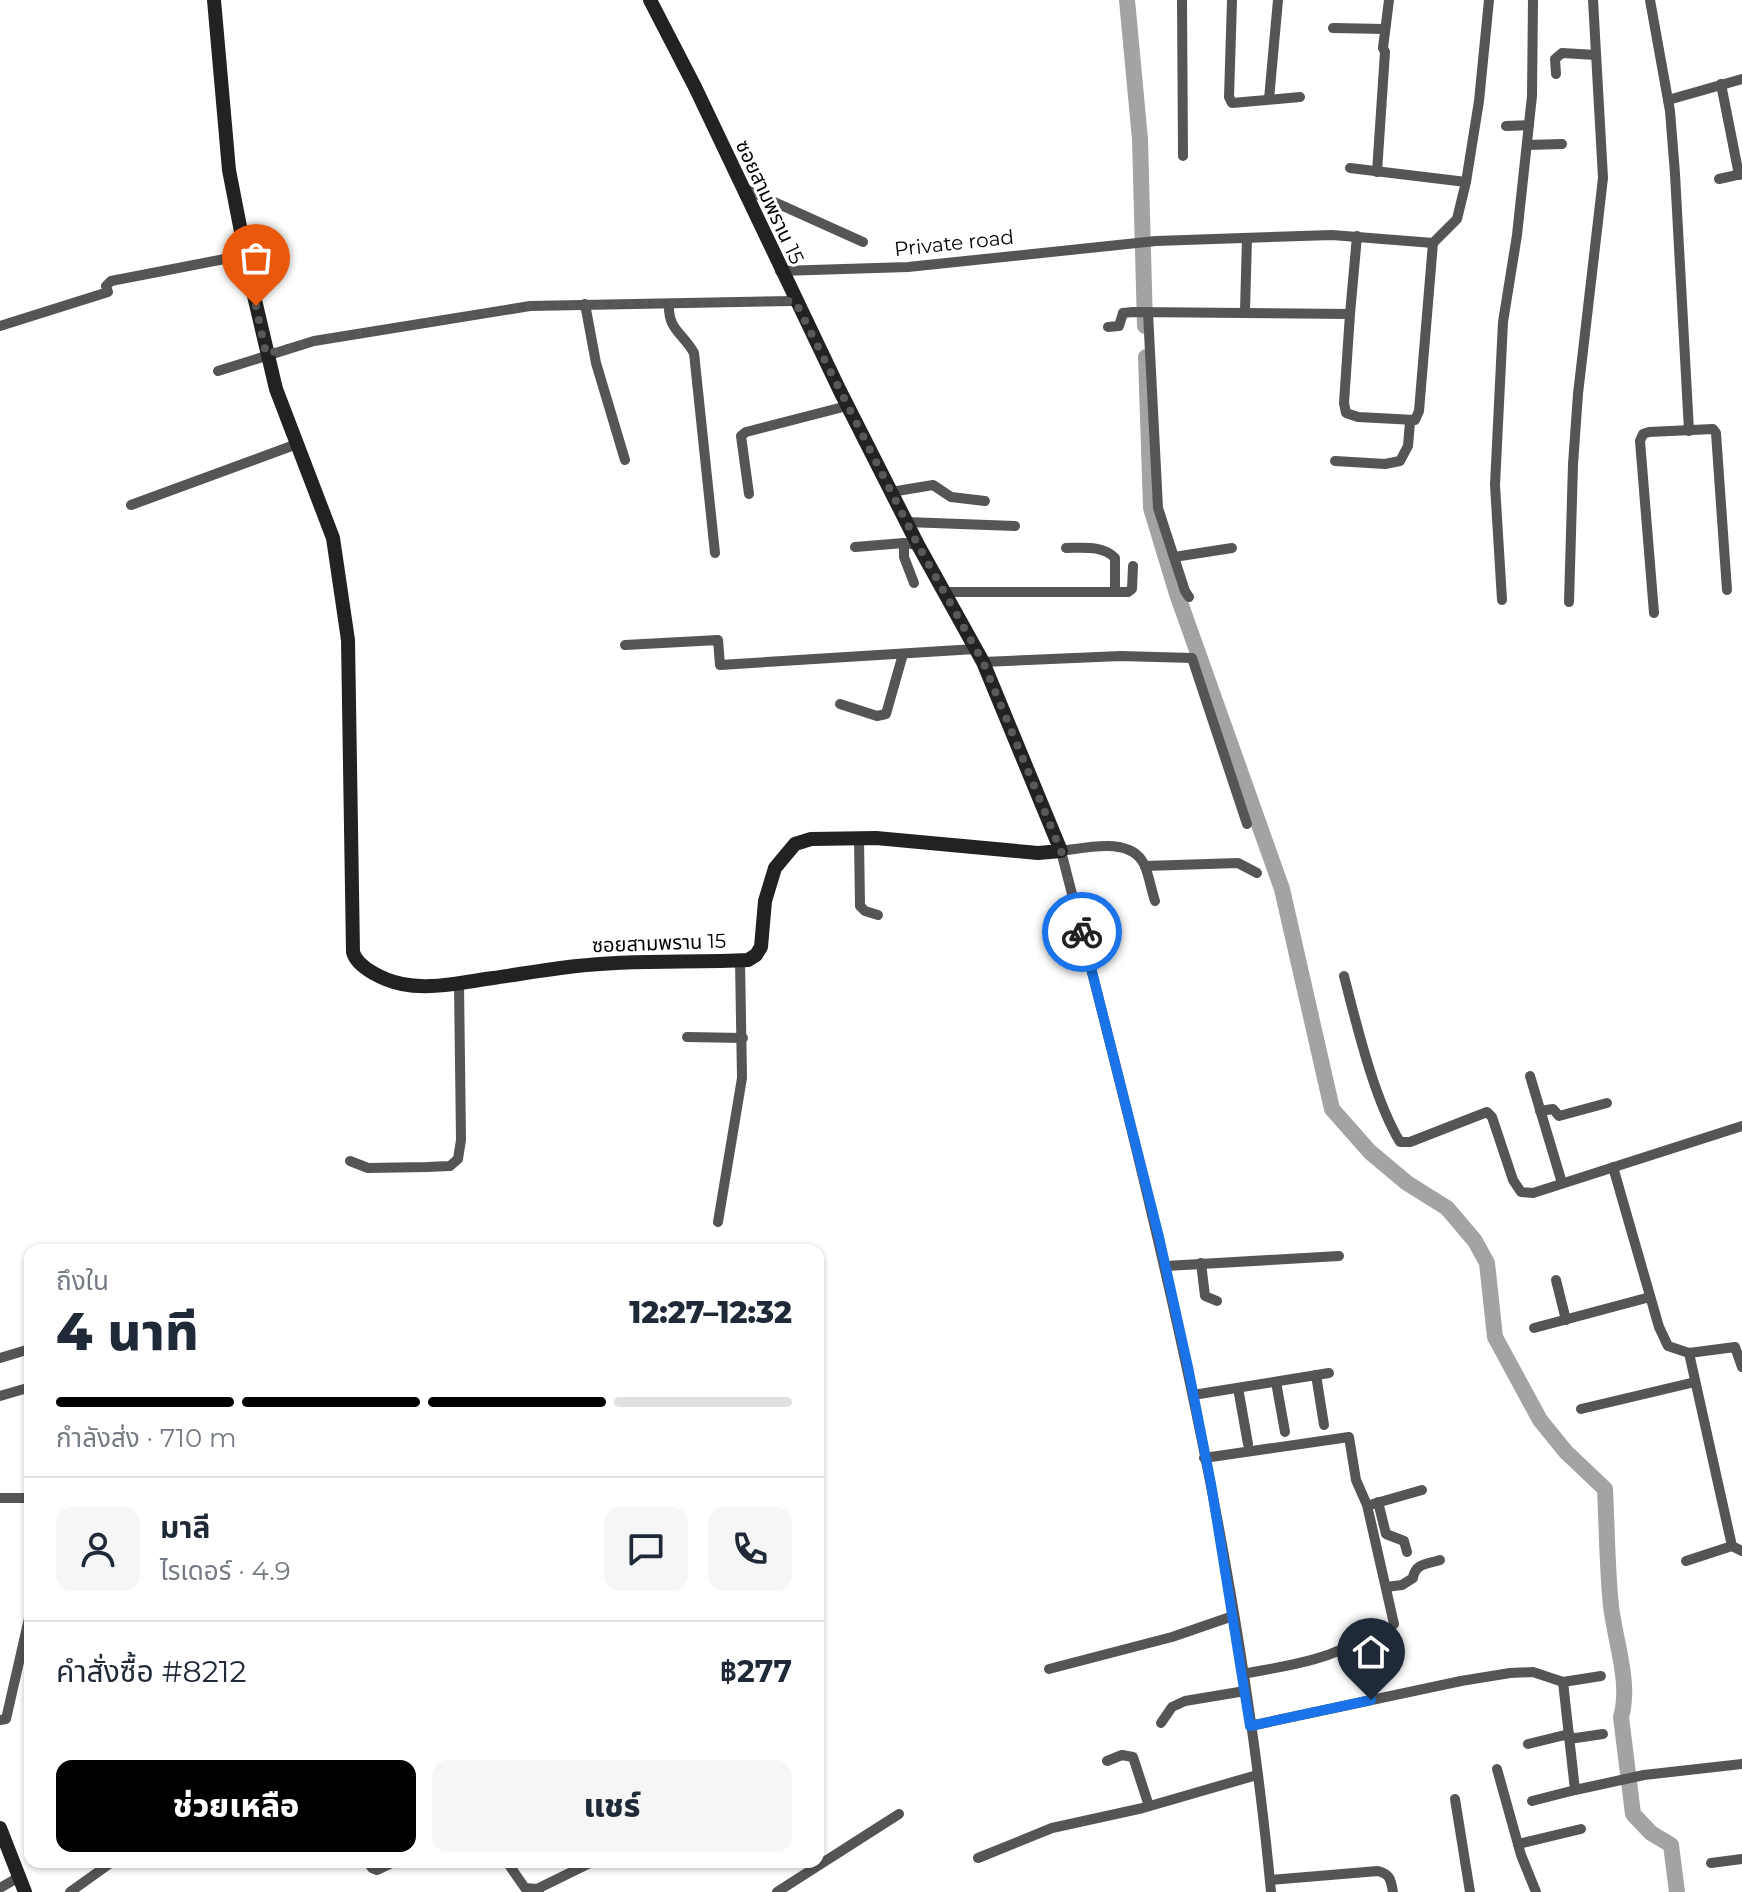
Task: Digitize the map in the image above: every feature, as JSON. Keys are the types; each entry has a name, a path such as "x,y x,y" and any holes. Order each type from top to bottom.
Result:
{"street":[{"name":"ซอยสามพราน 15","path":"214,0 229,170 266,354 276,389 333,538 348,640 355,958 363,966 402,984 459,984 579,966 740,960 756,955 761,947 769,885 775,868 795,844 811,839 859,838 1038,853 1061,851 979,655 944,592 911,544 906,522 780,271 650,0"},
{"path":"1182,0 1183,156"},
{"path":"1232,0 1229,97 1232,103 1300,97"},
{"path":"1269,99 1278,0"},
{"path":"1377,172 1389,0"},
{"path":"1357,236 1344,403 1346,413 1410,422 1418,417 1419,411 1433,243 1457,219 1466,182 1479,101 1489,0"},
{"path":"1502,600 1495,485 1503,322 1532,96 1533,0"},
{"path":"1569,602 1578,394 1603,178 1593,0"},
{"path":"1650,0 1668,100 1675,174 1689,431"},
{"path":"1333,28 1385,29"},
{"path":"1556,74 1555,59 1562,53 1596,55"},
{"path":"1668,100 1742,79"},
{"path":"1719,179 1740,174 1721,84"},
{"path":"1506,126 1529,125"},
{"path":"1527,145 1562,144"},
{"path":"1350,168 1466,182"},
{"path":"741,187 863,242"},
{"name":"Private road","path":"780,271 908,267 1131,242 1357,236 1433,243"},
{"path":"1245,311 1247,238"},
{"path":"0,326 108,292 106,286 111,281 245,255"},
{"path":"218,371 314,341 530,306 795,301"},
{"path":"585,304 596,363 625,460"},
{"path":"669,305 671,324 694,353 715,553"},
{"path":"1108,327 1119,326 1122,315 1133,312 1350,314"},
{"path":"1147,312 1158,508 1189,597"},
{"path":"749,494 741,436 746,432 847,406"},
{"path":"1335,461 1385,464 1400,461 1408,446 1410,422"},
{"path":"1654,613 1640,441 1643,434 1649,432 1713,429 1717,436 1727,590"},
{"path":"131,505 297,444"},
{"path":"891,492 933,485 951,497 985,501"},
{"path":"906,522 1015,526"},
{"path":"855,547 911,544"},
{"path":"911,544 904,557 914,583"},
{"path":"1066,548 1099,549 1110,553 1115,558 1115,592"},
{"path":"1174,557 1232,548"},
{"path":"944,592 1128,592 1132,589 1133,566"},
{"path":"625,645 718,640 720,665 903,654 1190,657 1247,824"},
{"path":"840,704 877,716 886,714 903,654"},
{"path":"859,838 860,906 878,915"},
{"path":"1155,901 1141,859 1122,847 1094,846 1061,851 1166,1266 1193,1395 1243,1674 1271,1892"},
{"path":"1145,866 1238,863 1257,873"},
{"path":"718,1222 740,1096 743,1038 740,960"},
{"path":"1344,976 1360,1037 1389,1123 1400,1142 1410,1142 1487,1112 1492,1117 1518,1190 1533,1193 1742,1126"},
{"path":"350,1161 368,1168 450,1166 458,1159 461,1140 459,984"},
{"path":"687,1037 743,1038"},
{"path":"1530,1076 1562,1183"},
{"path":"1540,1111 1552,1109 1559,1116 1607,1103"},
{"path":"1613,1167 1659,1327 1668,1346 1689,1353 1732,1347 1737,1350 1742,1367"},
{"path":"1166,1266 1339,1256"},
{"path":"1201,1263 1205,1296 1217,1301"},
{"path":"1556,1280 1566,1320"},
{"path":"1534,1328 1650,1297"},
{"path":"0,1358 24,1351"},
{"path":"1686,1561 1737,1548 1689,1353"},
{"path":"1193,1395 1329,1373"},
{"path":"1316,1375 1324,1425"},
{"path":"1276,1382 1285,1432"},
{"path":"1581,1409 1695,1382"},
{"path":"1238,1388 1248,1444"},
{"path":"0,1396 24,1389"},
{"path":"1204,1458 1348,1436 1356,1480 1386,1534 1404,1541 1407,1552"},
{"path":"1372,1504 1422,1490"},
{"path":"0,1498 24,1498"},
{"path":"1372,1504 1394,1624"},
{"path":"1386,1587 1402,1585 1413,1578 1414,1571 1419,1567 1440,1560"},
{"path":"1049,1669 1172,1637 1233,1616"},
{"path":"1243,1674 1318,1658 1346,1649 1363,1638"},
{"path":"0,1720 6,1719 24,1640"},
{"path":"1250,1726 1510,1673 1533,1672 1563,1682 1601,1676"},
{"path":"1563,1682 1575,1790"},
{"path":"1161,1723 1172,1707 1185,1701 1245,1691"},
{"path":"1528,1744 1569,1736 1603,1734"},
{"path":"1107,1761 1122,1755 1133,1757 1149,1806"},
{"path":"1532,1801 1644,1775 1742,1764"},
{"path":"1497,1769 1518,1844 1536,1892"},
{"path":"978,1858 1052,1828 1149,1806 1257,1775"},
{"path":"1455,1799 1470,1892"},
{"path":"824,1862 899,1814"},
{"path":"0,1828 16,1880 25,1892"},
{"path":"1518,1844 1581,1829"},
{"path":"1711,1863 1742,1859"},
{"path":"70,1892 104,1868"},
{"path":"511,1868 525,1888 538,1890 580,1868"},
{"path":"777,1892 815,1868"},
{"path":"1270,1880 1378,1871 1390,1878 1393,1892"},
{"path":"0,1888 16,1880"}],"waterway":[{"path":"1127,0 1140,139 1145,326"},
{"path":"1146,357 1151,508 1177,594 1282,889 1332,1109 1370,1152 1407,1183 1447,1208 1475,1241 1487,1263 1495,1337 1540,1420 1566,1452 1605,1489 1610,1592 1623,1676 1621,1717 1633,1814 1651,1833 1671,1845 1677,1892"}],"way so far":[{"path":"256,306 266,354 314,341 548,304 669,305 795,301 918,545 983,662 1061,851 1082,932"}],"route":[{"path":"1082,932 1159,1237 1188,1367 1211,1484 1250,1726 1371,1700"}]}
